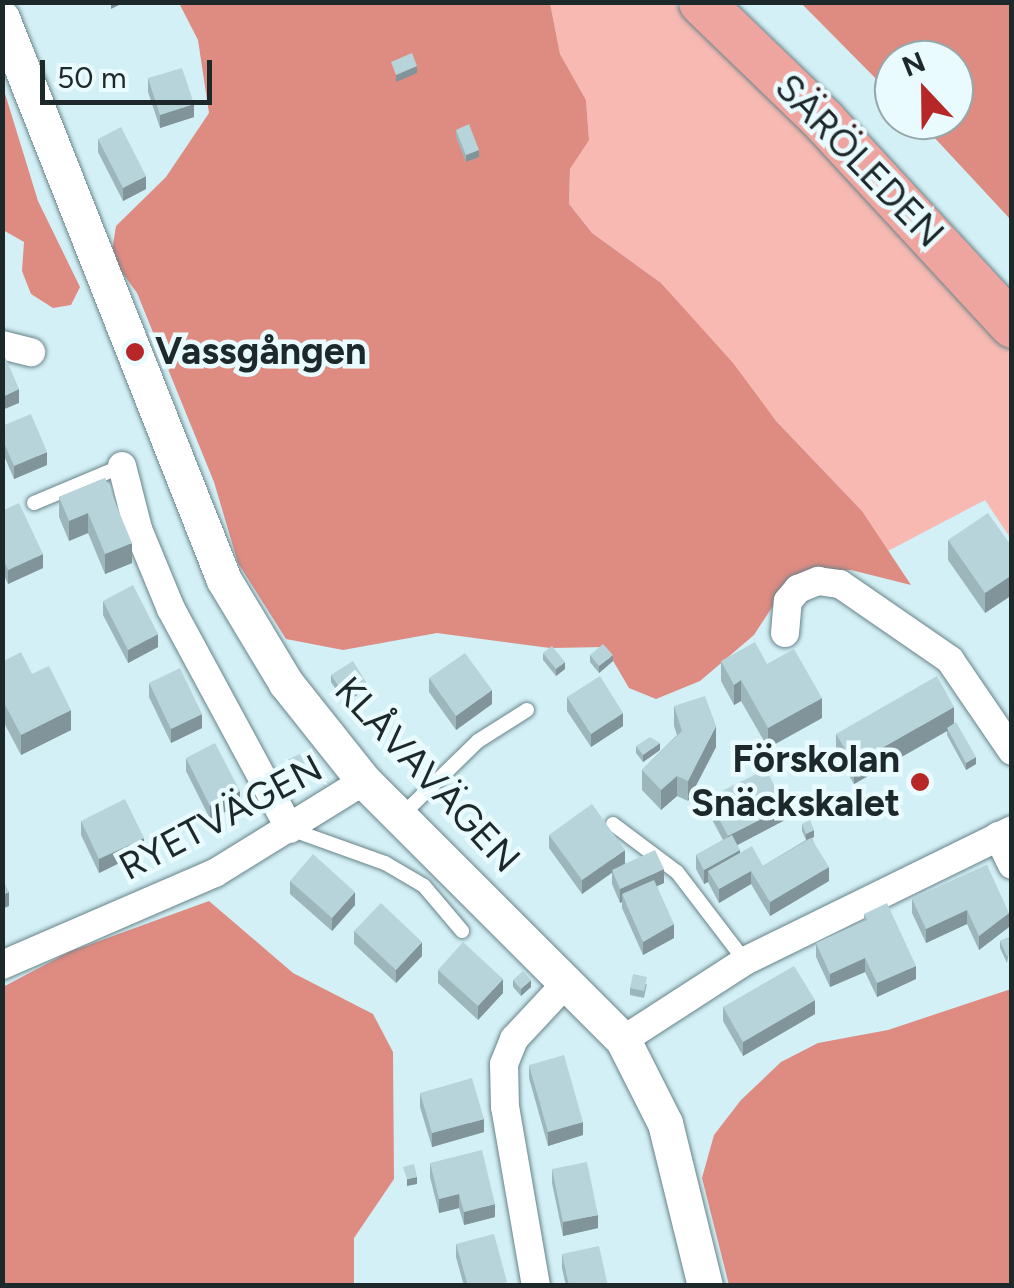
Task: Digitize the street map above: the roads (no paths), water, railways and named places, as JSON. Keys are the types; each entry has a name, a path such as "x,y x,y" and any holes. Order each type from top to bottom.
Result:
{"main road":[{"name":"SÄRÖLEDEN","path":"701,2 824,120 1012,326"},
{"name":"SÄRÖLEDEN","path":"746,2 1012,281"}],"street":[{"name":"KLÅVAVÄGEN","path":"2,18 202,534 286,683 364,782 568,980 623,1040 665,1123 705,1286"},
{"path":"2,344 31,352"},
{"path":"122,466 138,529 171,610 290,829"},
{"path":"785,633 788,601 798,589 818,581 840,584 950,660 1012,751"},
{"name":"RYETVÄGEN","path":"2,965 174,894 364,782"},
{"path":"623,1040 746,961 1004,833 1012,865"},
{"path":"536,1286 504,1107 504,1064 514,1039 568,980"}],"lane":[{"path":"34,503 122,466"},
{"path":"400,817 478,741 527,710"},
{"path":"614,824 677,872 746,961"},
{"path":"290,829 411,878 462,931"}],"place":[{"name":"Vassgången","path":"135,352"},
{"name":"Förskolan Snäckskalet","path":"920,782"}]}
